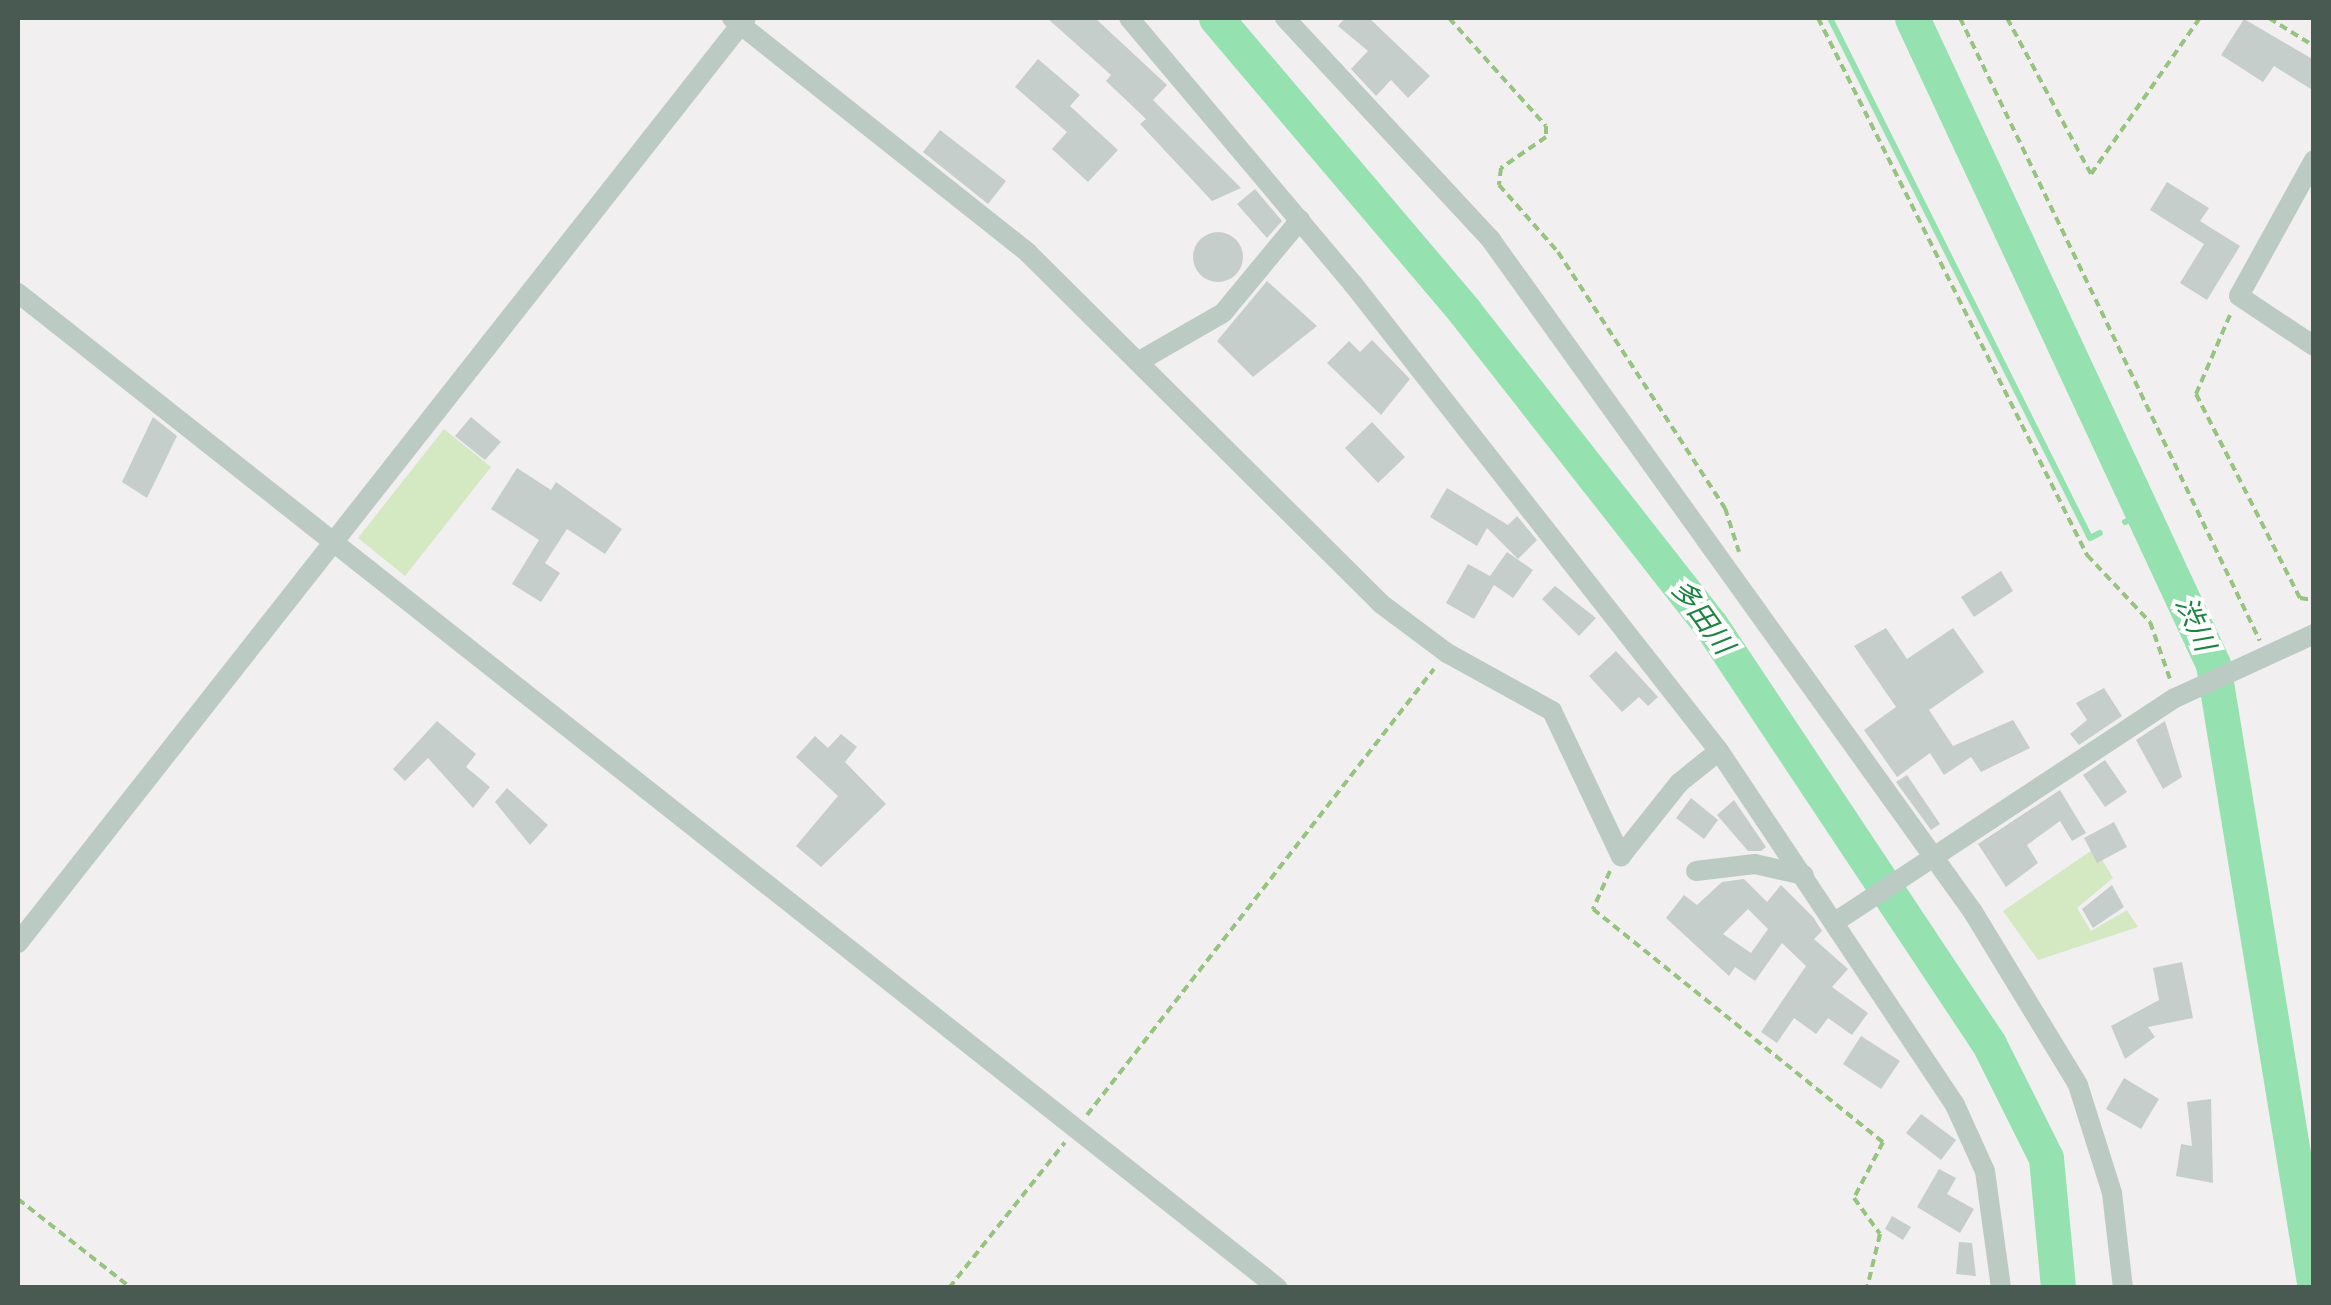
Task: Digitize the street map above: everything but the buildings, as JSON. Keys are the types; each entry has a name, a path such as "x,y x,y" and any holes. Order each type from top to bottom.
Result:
{"street":[{"path":"1129,18 1300,220 1719,752 1804,876 1841,918 1955,1105 1986,1170 2001,1288"},
{"path":"1284,18 1490,240 1620,408 2078,1085 2112,1193 2122,1288"},
{"path":"18,943 739,20 1028,252 1143,358 1380,603 1446,653 1552,712 1622,856 1678,782 1719,752"},
{"path":"2314,160 2239,296 2314,346"},
{"path":"1143,358 1223,313 1300,220"},
{"path":"18,293 1278,1288"},
{"path":"1841,918 2178,696 2314,634"},
{"path":"1696,872 1755,864 1804,876"}],"path":[{"path":"1449,18 1546,126 1546,138 1501,168 1499,185 1558,252 1715,492 1743,563"},
{"path":"1818,18 2087,555 2139,605 2162,644 2178,696"},
{"path":"1960,18 2260,657"},
{"path":"2007,18 2091,174 2200,18"},
{"path":"2270,18 2314,46"},
{"path":"2239,296 2196,394 2300,598 2314,600"},
{"path":"949,1288 1446,653"},
{"path":"1622,856 1593,894 1592,910 1882,1142 1854,1198 1880,1234 1867,1288"},
{"path":"18,1199 131,1288"}],"green space":[{"path":"444,429 491,467 405,576 358,538"},
{"path":"2095,848 2113,878 2077,908 2091,931 2127,910 2138,927 2038,960 2003,911"}],"waterway":[{"name":"多田川","path":"1216,18 1465,312 1710,624 1989,1044 2046,1158 2058,1288"},
{"path":"1830,18 2090,538 2100,533"},
{"name":"渋川","path":"1912,18 2213,664 2314,1282"},
{"path":"2125,522 2148,511"}]}
